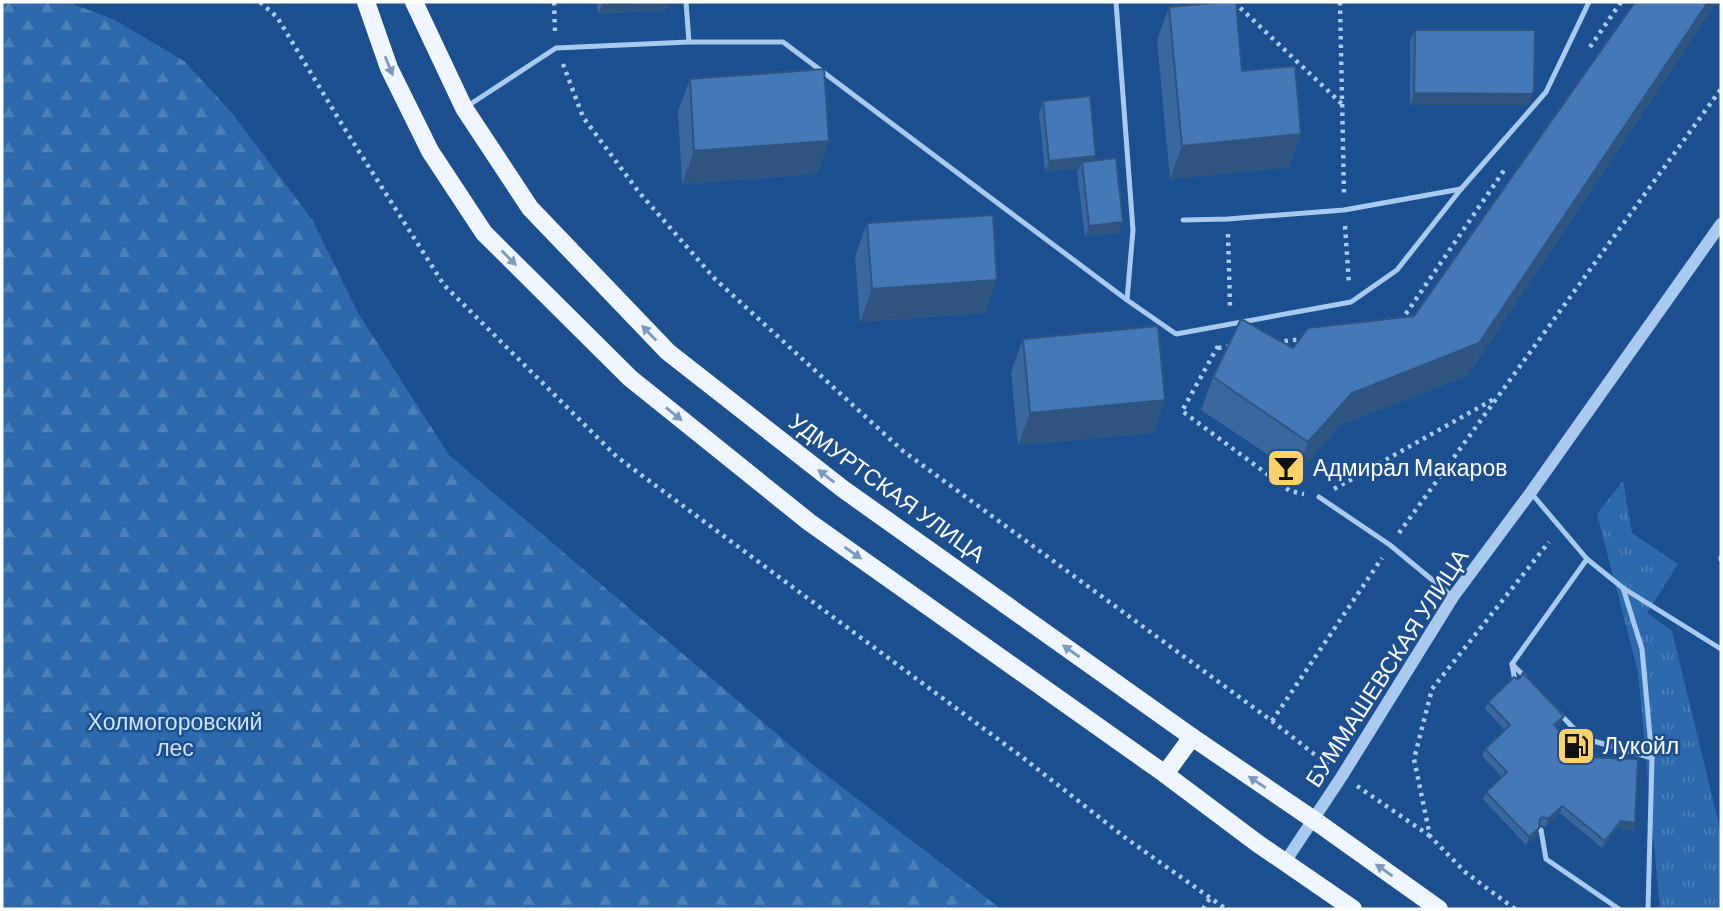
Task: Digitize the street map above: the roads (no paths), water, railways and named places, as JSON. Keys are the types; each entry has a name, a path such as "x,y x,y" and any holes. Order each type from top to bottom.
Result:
{"main road":[{"path":"366,2 389,68 430,151 484,233 630,378 809,522 1353,909"},
{"name":"УДМУРТСКАЯ УЛИЦА","path":"414,2 464,108 530,208 668,352 844,489 1439,909"},
{"path":"1165,774 1192,737"}],"street":[{"name":"БУММАШЕВСКАЯ УЛИЦА","path":"1285,862 1314,820 1452,597 1531,492 1721,224"}],"lane":[{"path":"686,2 689,42"},
{"path":"1116,2 1133,230 1127,300"},
{"path":"464,108 556,48 689,42 783,42 1176,334 1351,302 1397,270 1461,189 1546,92 1589,2"},
{"path":"1183,220 1344,210 1461,189"},
{"path":"1531,492 1587,559 1623,588 1721,649"},
{"path":"1320,497 1390,545 1452,597"},
{"path":"1515,681 1512,664 1587,559"},
{"path":"1623,588 1642,649 1653,758 1648,909"},
{"path":"1512,664 1530,682"},
{"path":"1556,710 1583,738 1653,758"},
{"path":"1541,830 1546,859 1619,909"}],"place":[{"name":"Адмирал Макаров","path":"1286,468"},
{"name":"Лукойл","path":"1576,746"}],"park label":[{"name":"Холмогоровский лес","path":"175,735"}]}
